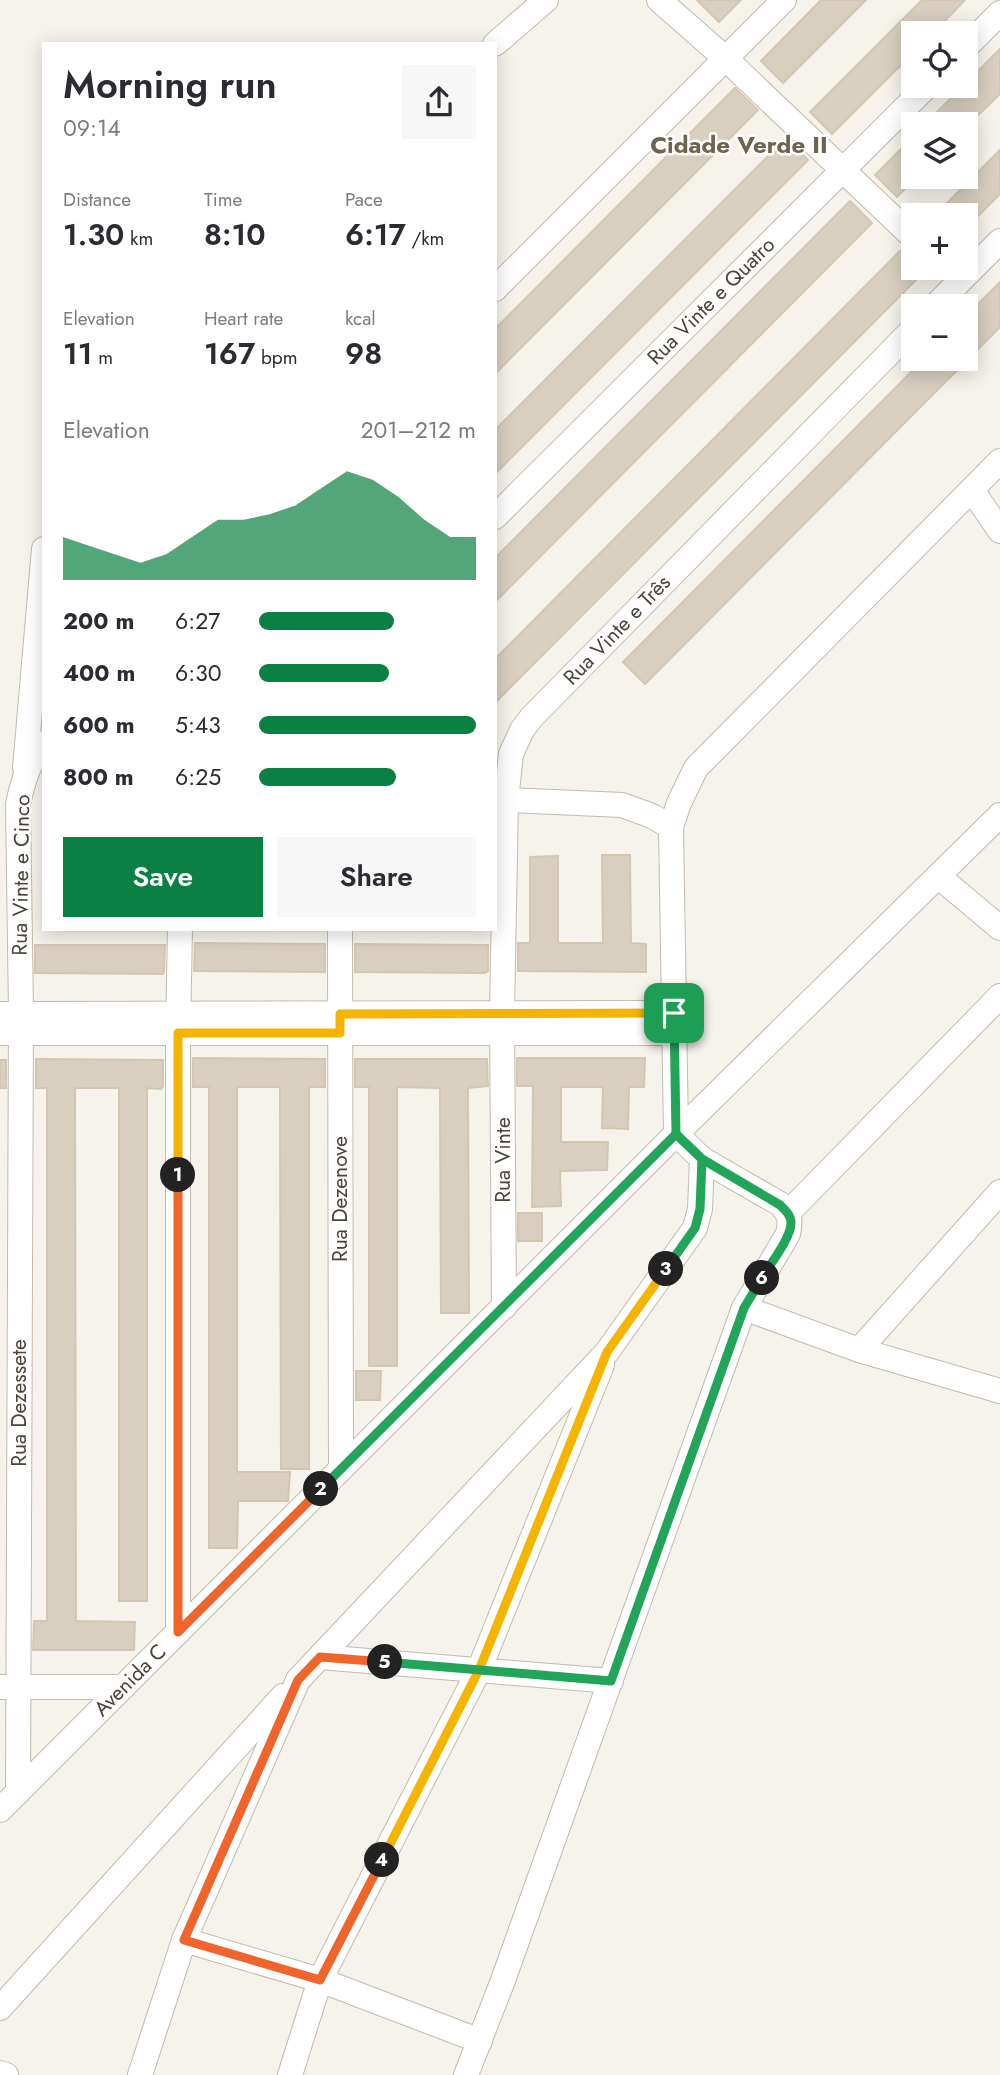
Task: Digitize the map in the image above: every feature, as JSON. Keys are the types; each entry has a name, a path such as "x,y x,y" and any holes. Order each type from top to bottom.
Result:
{"street":[{"path":"497,42 545,0"},
{"path":"659,0 725,58 901,225"},
{"path":"497,287 784,0"},
{"path":"978,35 1000,13"},
{"name":"Rua Vinte e Quatro","path":"497,515 915,98"},
{"path":"978,256 1000,241"},
{"name":"Rua Vinte e Três","path":"502,1023 506,800 511,754 531,718 901,341"},
{"path":"467,2075 744,1308 788,1234 791,1222 788,1213 780,1205 702,1159 676,1134 671,827 696,768 1000,461"},
{"path":"972,490 1000,531"},
{"path":"24,779 42,572"},
{"name":"Rua Vinte e Cinco","path":"10,1023 18,804 24,779 42,746"},
{"path":"506,800 622,805 652,816 671,827"},
{"name":"Avenida C","path":"0,1810 676,1134 1000,815"},
{"path":"938,876 1000,929"},
{"path":"178,1632 180,931"},
{"name":"Rua Dezenove","path":"340,931 341,1469"},
{"path":"788,1213 1000,996"},
{"path":"10,1023 674,1023"},
{"name":"Rua Dezessete","path":"10,1023 9,1687 18,1792"},
{"name":"Rua Vinte","path":"502,1023 504,1307"},
{"path":"0,2008 298,1680 607,1352 695,1228 700,1209 702,1159"},
{"path":"859,1350 1000,1192"},
{"path":"744,1308 859,1350 999,1389"},
{"path":"290,2075 320,1980 479,1670 607,1352"},
{"path":"320,1657 611,1681"},
{"path":"140,2075 184,1940 298,1680"},
{"path":"9,1687 123,1687"},
{"path":"184,1940 320,1980 480,2041"},
{"path":"0,2073 6,2075"}],"building":[{"path":"697,0 741,0 719,22"},
{"path":"821,0 866,0 783,83 761,61"},
{"path":"922,0 965,0 945,21 901,21"},
{"path":"901,21 901,65 832,134 810,112"},
{"path":"1000,49 1000,94 978,115 978,112 937,112 951,98 978,98 978,71"},
{"path":"735,88 758,110 497,372 497,327"},
{"path":"786,138 808,160 497,472 497,428"},
{"path":"901,149 901,189 905,189 897,197 875,175"},
{"path":"1000,150 1000,194 978,216 978,203 947,203 961,189 978,189 978,172"},
{"path":"850,201 872,223 497,600 497,556"},
{"path":"900,251 901,280 916,280 497,701 497,657"},
{"path":"1000,282 1000,327 978,349 978,304"},
{"path":"912,371 956,371 645,684 623,662"},
{"path":"602,855 630,855 631,943 646,944 646,972 518,971 518,943 530,943 530,857 558,856 558,943 603,943"},
{"path":"195,943 325,944 325,972 194,971"},
{"path":"355,944 488,945 488,971 355,972"},
{"path":"35,945 165,945 164,971 163,974 35,973"},
{"path":"193,1058 325,1059 325,1087 309,1087 309,1469 281,1469 280,1087 237,1087 237,1472 290,1472 288,1501 238,1501 237,1548 209,1548 209,1087 193,1087"},
{"path":"517,1058 645,1058 644,1087 629,1087 628,1129 602,1128 603,1087 561,1087 561,1142 608,1142 607,1170 560,1171 561,1206 532,1207 533,1086 517,1086"},
{"path":"36,1059 163,1060 163,1086 161,1089 147,1088 147,1601 119,1601 119,1088 75,1088 76,1621 135,1622 134,1650 33,1650 34,1621 47,1621 47,1088 36,1088"},
{"path":"355,1059 487,1059 488,1086 468,1088 469,1313 441,1313 440,1088 397,1087 397,1366 369,1366 369,1087 355,1087"},
{"path":"0,1060 6,1060 6,1088 0,1088"},
{"path":"518,1213 542,1213 542,1241 518,1241"},
{"path":"356,1371 381,1371 380,1400 356,1400"}],"district":[{"name":"Cidade Verde II","path":"739,145"}],"route":[{"path":"674,1013 340,1014 340,1033 178,1033 178,1632 676,1134 702,1159 700,1209 695,1228 607,1352 479,1670 320,1980 184,1940 298,1680 320,1657 479,1670 611,1681 744,1308 788,1234 791,1222 788,1213 780,1205 702,1159 676,1134 674,1013"}]}
